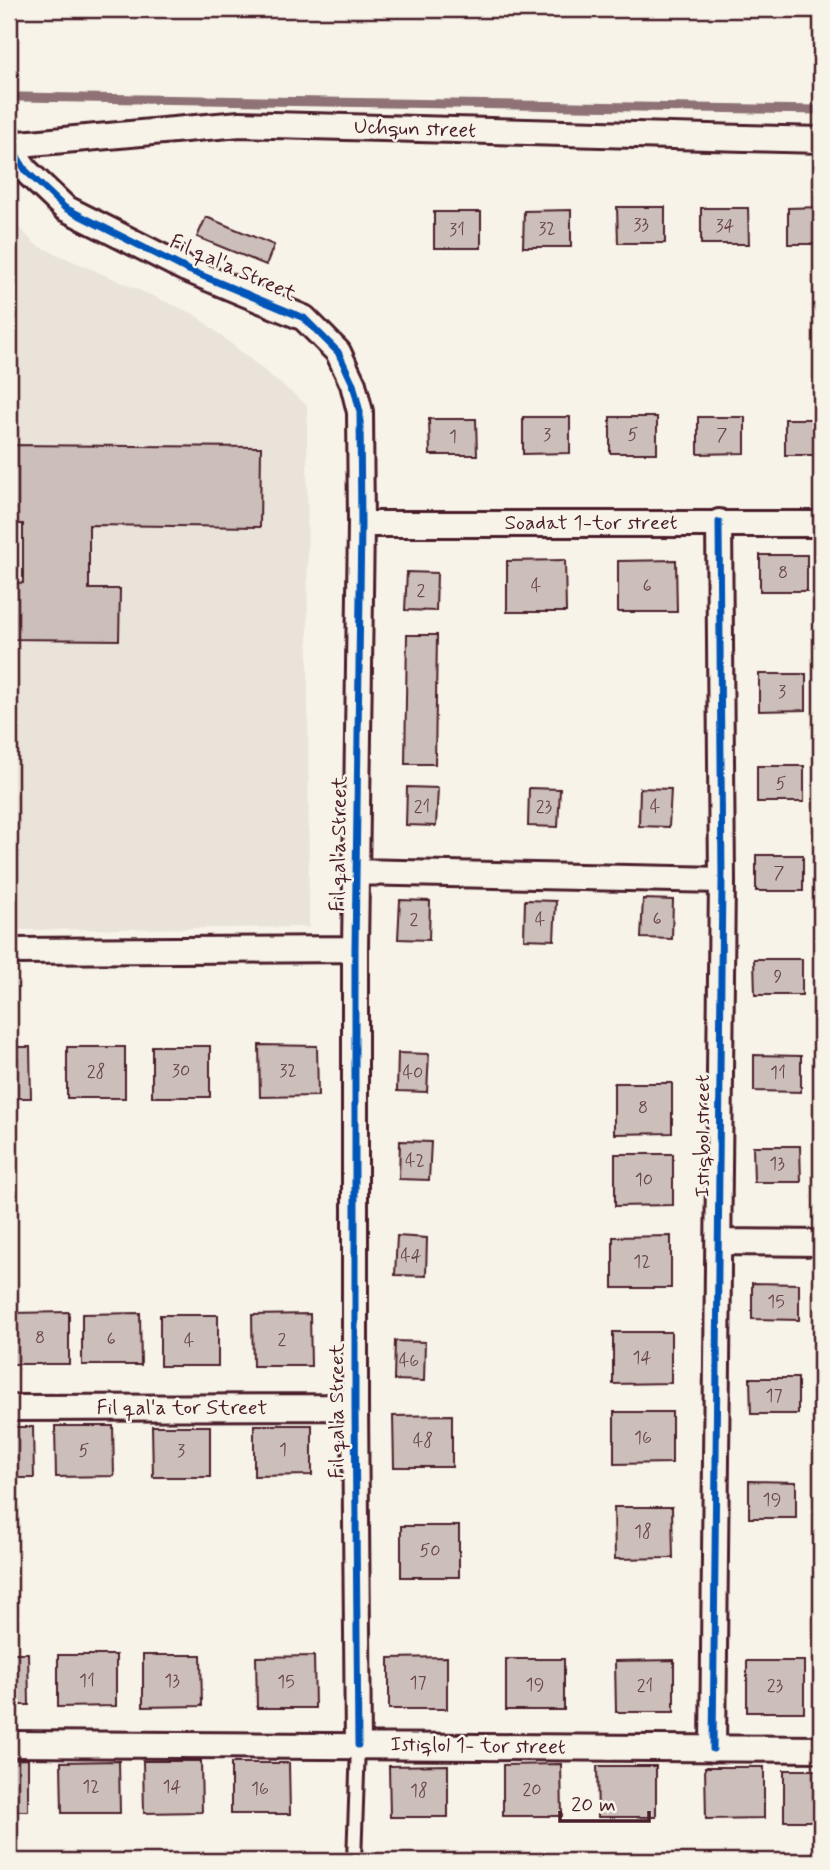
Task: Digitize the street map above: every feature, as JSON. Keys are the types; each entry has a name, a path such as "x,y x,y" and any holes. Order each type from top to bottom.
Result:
{"street":[{"name":"Uchqun street","path":"9,142 240,124 821,140"},
{"name":"Fil qal'a Street","path":"9,142 26,171 65,208 186,269 304,318 338,352 353,384 360,412 361,524 355,872 358,1745"},
{"name":"Istiqbol street","path":"713,1749 722,880 719,522"},
{"name":"Soadat 1-tor street","path":"361,524 821,524"},
{"path":"355,872 722,880"},
{"path":"9,951 355,948"},
{"path":"720,1242 821,1243"},
{"name":"Fil qal'a tor Street","path":"9,1408 355,1407"},
{"name":"Istiqlol 1- tor street","path":"9,1744 821,1749"}],"lane":[{"path":"354,1861 358,1745"}],"shaded area":[{"path":"9,218 36,245 194,314 307,405 309,927 9,930"}],"building":[{"path":"617,207 665,207 665,243 618,243"},
{"path":"821,207 821,244 788,244 788,208"},
{"path":"701,208 748,208 749,244 701,244"},
{"path":"571,210 571,247 523,247 524,211"},
{"path":"434,212 481,212 481,248 434,248"},
{"path":"206,217 274,245 266,265 197,237"},
{"path":"523,417 570,417 570,453 523,454"},
{"path":"610,417 657,417 657,453 610,453"},
{"path":"698,417 745,417 745,453 698,454"},
{"path":"429,419 476,419 477,455 430,455"},
{"path":"785,419 821,419 821,455 785,455"},
{"path":"9,445 261,447 260,527 89,525 89,589 120,589 119,640 9,639 9,582 23,583 23,524 9,524"},
{"path":"760,555 807,555 807,591 760,591"},
{"path":"565,560 566,612 507,612 507,561"},
{"path":"676,560 677,612 618,612 618,561"},
{"path":"407,572 437,573 436,611 405,610"},
{"path":"407,635 437,635 435,764 405,764"},
{"path":"759,674 806,674 806,710 759,711"},
{"path":"757,766 804,766 804,802 757,802"},
{"path":"407,787 438,788 436,826 406,825"},
{"path":"529,788 560,789 558,827 528,826"},
{"path":"640,788 671,789 669,827 639,826"},
{"path":"756,855 803,855 803,891 756,891"},
{"path":"643,899 673,900 672,939 641,938"},
{"path":"400,900 430,901 429,940 398,939"},
{"path":"525,900 556,901 554,940 524,939"},
{"path":"754,959 802,959 802,995 755,995"},
{"path":"259,1045 317,1046 318,1096 260,1097"},
{"path":"152,1046 210,1046 210,1097 152,1097"},
{"path":"9,1047 30,1047 31,1098 9,1098"},
{"path":"67,1047 125,1047 125,1098 67,1098"},
{"path":"398,1053 429,1054 427,1092 397,1091"},
{"path":"754,1055 801,1056 801,1092 754,1091"},
{"path":"614,1083 672,1083 672,1133 614,1134"},
{"path":"400,1141 431,1142 429,1180 399,1179"},
{"path":"753,1146 800,1146 801,1182 754,1182"},
{"path":"615,1154 673,1154 673,1205 615,1206"},
{"path":"397,1236 427,1238 426,1276 395,1275"},
{"path":"671,1236 671,1288 613,1288 613,1237"},
{"path":"752,1283 799,1284 799,1320 752,1319"},
{"path":"69,1312 69,1364 11,1364 11,1313"},
{"path":"140,1313 141,1365 82,1365 82,1314"},
{"path":"310,1314 311,1366 253,1366 252,1315"},
{"path":"160,1315 218,1315 218,1366 160,1366"},
{"path":"613,1332 671,1332 671,1383 613,1384"},
{"path":"395,1341 425,1342 424,1381 394,1380"},
{"path":"750,1378 798,1378 798,1414 751,1414"},
{"path":"614,1412 672,1412 672,1463 614,1464"},
{"path":"452,1415 452,1467 394,1467 393,1416"},
{"path":"254,1425 312,1425 312,1475 254,1476"},
{"path":"55,1426 113,1426 114,1476 56,1477"},
{"path":"152,1426 210,1426 210,1477 153,1477"},
{"path":"9,1427 33,1427 34,1478 9,1478"},
{"path":"749,1481 796,1482 796,1518 749,1518"},
{"path":"614,1507 672,1507 673,1558 615,1559"},
{"path":"401,1526 459,1526 459,1577 401,1577"},
{"path":"9,1653 28,1653 29,1705 9,1705"},
{"path":"58,1655 116,1655 116,1706 58,1707"},
{"path":"143,1655 201,1655 202,1706 143,1707"},
{"path":"314,1656 315,1708 257,1708 256,1657"},
{"path":"447,1657 447,1709 389,1709 389,1658"},
{"path":"506,1659 564,1659 564,1710 506,1710"},
{"path":"674,1660 674,1712 616,1712 615,1661"},
{"path":"747,1661 804,1661 804,1712 747,1712"},
{"path":"28,1759 28,1811 9,1811 9,1760"},
{"path":"119,1761 120,1813 62,1813 61,1762"},
{"path":"143,1761 201,1761 202,1812 144,1813"},
{"path":"231,1763 289,1763 290,1814 231,1814"},
{"path":"561,1764 562,1816 503,1816 503,1765"},
{"path":"448,1765 448,1817 390,1817 389,1766"},
{"path":"597,1766 656,1766 656,1817 598,1817"},
{"path":"705,1767 764,1767 764,1818 706,1819"},
{"path":"784,1770 821,1770 821,1821 784,1821"}],"waterway":[{"path":"20,97 821,110"}],"cycle path":[{"path":"9,137 10,145 26,171 65,208 186,269 304,318 338,352 353,384 360,412 355,949 358,1745"},
{"path":"713,1749 722,880 719,522"}]}
